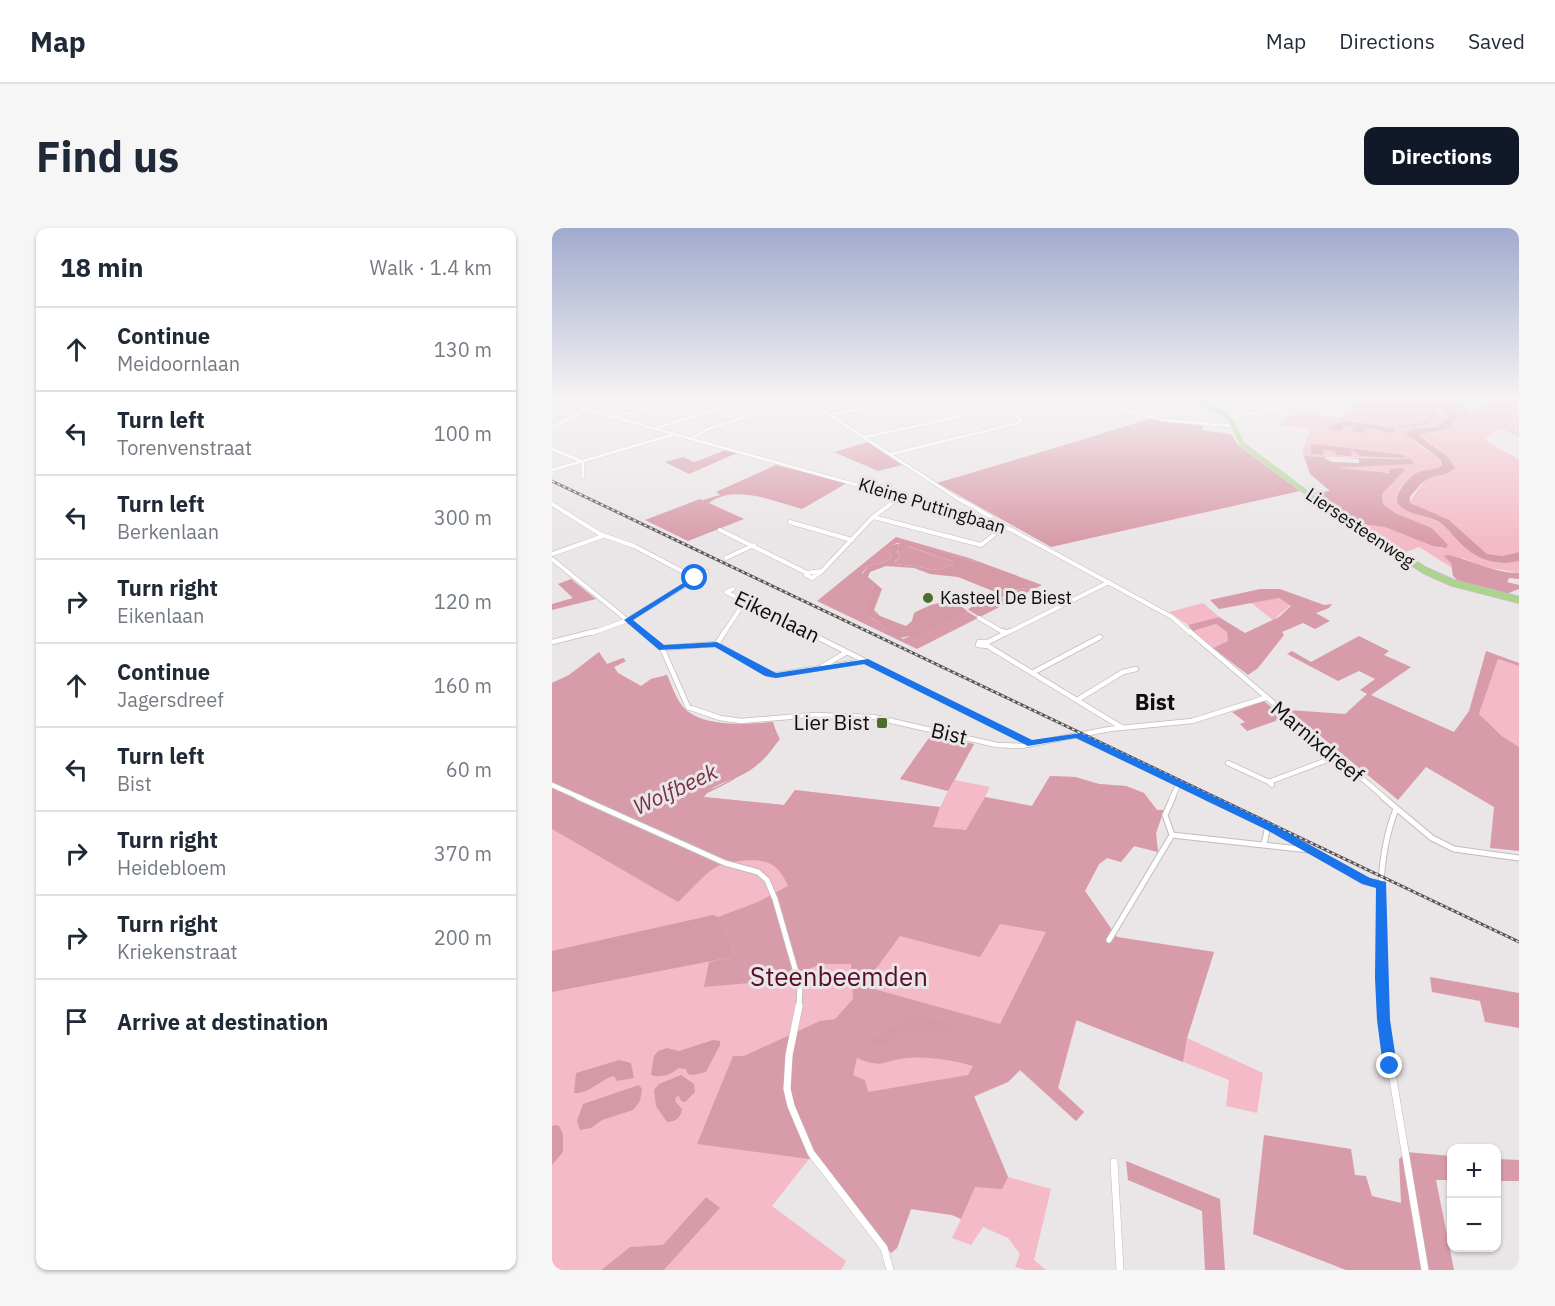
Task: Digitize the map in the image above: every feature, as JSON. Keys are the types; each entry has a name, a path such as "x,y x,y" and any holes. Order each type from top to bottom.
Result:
{"main road":[{"name":"Liersesteenweg","path":"1244,446 1312,497 1403,557 1438,577 1519,600"}],"street":[{"path":"552,470 635,446"},
{"name":"Kleine Puttingbaan","path":"717,446 788,467 902,496 1004,527 1129,593"},
{"path":"879,446 943,490 991,517 989,522"},
{"path":"891,454 925,446"},
{"path":"552,449 582,461"},
{"path":"582,461 583,477"},
{"path":"720,530 754,545 814,578 873,517 902,496"},
{"path":"552,504 605,536 634,546 695,578"},
{"path":"873,517 981,545 1004,527"},
{"path":"790,522 852,540"},
{"path":"552,554 605,536"},
{"path":"726,558 754,545"},
{"path":"552,559 662,648 717,644 768,674 776,675 865,661"},
{"path":"552,642 588,634 628,620 706,572"},
{"path":"1110,582 988,644 1121,728"},
{"name":"Eikenlaan","path":"733,589 726,592 1031,744"},
{"name":"Marnixdreef","path":"1129,593 1176,620 1432,838 1444,845 1465,851 1519,858"},
{"path":"717,644 745,601"},
{"path":"741,608 754,605"},
{"path":"979,618 1006,633"},
{"path":"1032,673 1100,637"},
{"name":"Bist","path":"662,648 688,707 729,720 822,714 874,717 997,745 1031,744 1121,728 1191,721 1265,698"},
{"path":"819,668 847,652"},
{"path":"1077,700 1123,672 1136,669"},
{"path":"1077,735 1268,826 1366,881 1382,885"},
{"path":"1228,763 1270,784 1335,757"},
{"path":"1172,835 1165,815 1179,783"},
{"path":"552,786 725,863 758,872 772,887 800,986 799,1005 789,1055 787,1089 791,1106 811,1153 884,1248 890,1270"},
{"path":"1396,809 1383,850 1383,1020 1425,1270"},
{"path":"1264,844 1268,826"},
{"path":"1172,835 1312,850"},
{"path":"1108,940 1172,835"},
{"path":"1114,1162 1120,1270"}],"green space":[{"path":"1304,446 1420,446 1440,459 1441,467 1407,480 1402,485 1396,500 1410,512 1440,523 1466,549 1479,557 1503,563 1519,561 1519,573 1480,566 1463,558 1451,563 1451,567 1419,547 1403,553 1362,524 1393,528 1442,548 1448,545 1432,528 1395,513 1383,504 1382,494 1404,471 1375,473 1336,468 1414,464 1411,459 1304,456 1302,453"},
{"path":"1433,446 1493,446 1519,459 1519,552 1502,556 1487,554 1449,520 1413,506 1409,502 1426,479 1452,471 1442,452"},
{"path":"1279,598 1291,605 1273,620 1250,602"},
{"path":"1203,603 1219,617 1188,625 1169,612"},
{"path":"1216,624 1228,632 1228,641 1213,648 1193,631"},
{"name":"Steenbeemden","path":"599,652 607,664 623,658 626,661 614,667 618,673 641,686 651,679 667,675 674,693 685,709 693,715 715,722 773,722 778,739 770,752 750,768 710,790 704,797 784,805 795,790 940,807 948,791 900,779 931,735 974,744 955,780 990,787 985,797 1032,806 1050,776 1075,777 1099,784 1126,786 1144,793 1157,810 1164,810 1156,833 1158,852 1134,846 1121,862 1107,858 1099,864 1085,891 1117,937 1214,952 1187,1038 1263,1073 1257,1113 1226,1106 1229,1080 1077,1020 1058,1088 1084,1112 1076,1121 1020,1070 1008,1082 974,1097 1008,1177 1051,1189 1034,1260 1046,1270 1026,1270 1015,1267 1020,1254 1008,1238 983,1227 971,1245 952,1238 961,1219 952,1215 911,1209 897,1248 891,1253 816,1156 809,1159 772,1206 846,1261 841,1270 664,1270 719,1209 706,1197 663,1246 630,1247 601,1270 552,1270 552,683 569,675"},
{"path":"1498,659 1519,666 1519,747 1502,736 1479,714"}],"shaded area":[{"path":"856,446 873,446 902,465 878,471 834,452"},
{"path":"1061,446 1239,446 1300,491 1051,547 937,483"},
{"path":"1311,446 1327,446 1402,455 1407,458 1360,456 1354,451 1351,451 1352,456 1337,455 1334,451 1323,450 1324,455 1311,454"},
{"path":"1422,446 1432,446 1448,457 1455,468 1421,484 1411,496 1410,503 1449,520 1487,554 1502,556 1519,552 1519,561 1502,563 1479,557 1465,548 1439,522 1405,510 1397,502 1398,494 1411,477 1419,472 1440,467 1442,465 1440,459"},
{"path":"726,450 737,453 689,474 665,462 683,457 694,462"},
{"path":"1304,456 1328,457 1324,458 1332,462 1359,463 1359,459 1346,458 1411,459 1414,464 1338,468 1389,473 1390,469 1405,470 1382,494 1383,504 1395,513 1432,528 1448,545 1446,548 1433,546 1385,527 1362,524 1314,493 1330,491 1310,474"},
{"path":"776,465 847,483 802,509 742,494 719,497 709,503 744,519 688,541 645,520 700,499 720,495 716,492"},
{"path":"896,537 969,558 1042,585 980,617 970,611 995,603 1021,588 1025,589 977,562 912,544 892,545 890,551 892,557 883,563 868,566 862,573 873,587 865,607 872,618 903,639 968,612 978,618 917,649 817,601"},
{"path":"906,542 977,562 1025,581 1023,587 1026,588 1014,591 978,610 970,611 968,609 998,593 958,577 930,574 914,568 886,566 870,572 868,577 882,589 874,610 880,616 906,626 912,621 914,613 935,604 955,604 968,612 917,635 899,638 866,613 865,606 873,587 861,576 868,566 883,563 892,557 890,551 892,545","holes":["898,545 908,546 952,561 953,564 938,570 897,564 895,561 900,557 897,551"]},
{"path":"901,544 952,561 953,564 938,570 897,564 895,562 900,557 896,547"},
{"path":"1448,555 1491,569 1519,573 1519,579 1509,578 1507,582 1519,585 1519,589 1504,595 1460,583 1453,576 1451,563 1444,556"},
{"path":"571,579 596,599 552,610 552,604 573,598 558,584"},
{"path":"1260,589 1280,589 1324,605 1332,604 1329,608 1316,613 1330,621 1315,629 1303,623 1282,632 1284,635 1258,668 1248,675 1213,648 1228,641 1227,632 1216,624 1193,631 1188,625 1219,617 1245,633 1279,617 1291,606 1279,598 1219,609 1210,600"},
{"path":"1359,636 1389,651 1384,655 1411,667 1371,695 1454,732 1469,711 1486,651 1519,663 1519,666 1498,659 1479,714 1502,736 1519,747 1519,851 1490,848 1494,807 1426,767 1398,800 1289,710 1345,714 1367,694 1360,690 1375,679 1359,671 1338,681 1287,654 1292,651 1311,662"},
{"name":"Steenbeemden","path":"599,652 607,664 623,658 626,661 614,667 618,673 641,686 651,679 667,675 674,693 685,709 693,715 715,722 773,722 778,739 766,757 749,771 713,788 704,797 784,805 795,790 940,807 933,827 966,830 985,797 1032,806 1050,776 1075,777 1099,784 1126,786 1144,793 1157,810 1164,810 1156,833 1158,852 1134,846 1121,862 1107,858 1099,864 1085,891 1117,937 1214,952 1187,1038 1183,1062 1076,1020 1058,1088 1084,1112 1076,1121 1020,1070 1008,1082 974,1096 1008,1177 1002,1189 975,1187 961,1219 952,1215 911,1209 897,1248 891,1253 816,1156 809,1159 697,1144 733,1056 744,1056 820,1021 835,1019 853,999 851,964 822,964 774,981 704,987 709,962 732,957 733,951 718,917 758,902 788,886 780,872 769,863 756,860 736,861 711,870 678,902 552,829 552,683 569,675","holes":["1000,924 1046,932 1000,1024 863,986 900,936 980,957","857,1058 878,1064 898,1059 932,1058 973,1066 968,1075 868,1092 865,1080 853,1075"]},
{"path":"1264,701 1284,718 1247,731 1240,724 1245,722 1232,712"},
{"path":"931,735 974,744 948,791 900,779"},
{"path":"713,915 718,917 733,951 732,957 552,992 552,951"},
{"path":"1430,977 1519,993 1519,1028 1485,1022 1480,1001 1432,992"},
{"path":"911,1015 951,1024 951,1033 904,1031 888,1043 867,1043"},
{"path":"713,1040 720,1041 720,1045 706,1072 693,1075 688,1074 686,1069 678,1068 666,1075 651,1075 654,1056 658,1051 667,1048 679,1051"},
{"path":"619,1060 631,1063 634,1078 617,1081 614,1076 590,1089 574,1093 576,1073"},
{"path":"681,1075 694,1084 695,1092 685,1102 681,1101 679,1096 676,1097 675,1101 682,1109 680,1115 677,1119 667,1122 656,1106 654,1090 659,1084"},
{"path":"639,1085 642,1089 640,1101 633,1110 602,1120 591,1128 580,1130 577,1121 583,1104"},
{"path":"556,1125 563,1134 563,1152 552,1165 552,1126"},
{"path":"1264,1135 1351,1149 1355,1175 1366,1176 1372,1196 1401,1203 1399,1159 1406,1152 1447,1156 1447,1180 1436,1180 1447,1235 1447,1252 1450,1252 1454,1270 1346,1270 1253,1234"},
{"path":"1501,1159 1519,1160 1519,1181 1501,1181"},
{"path":"1126,1161 1220,1199 1225,1270 1205,1270 1202,1211 1128,1180"},
{"path":"706,1197 720,1208 664,1270 601,1270 630,1247 663,1245"}],"waterway":[{"name":"Wolfbeek","path":"639,822 715,789 750,768 779,739 771,722"},
{"name":"Wolfbeek","path":"552,816 595,826 605,821 627,828 635,824"}],"railway":[{"path":"552,481 1519,942"}],"place":[{"name":"Kasteel De Biest","path":"928,598"},
{"name":"Lier Bist","path":"882,723"}],"district":[{"name":"Bist","path":"1155,702"}],"route":[{"path":"695,578 628,620 662,648 717,644 768,674 776,675 865,661 1031,744 1077,735 1288,836 1366,881 1382,885 1381,978 1383,1020 1390,1066"}]}
